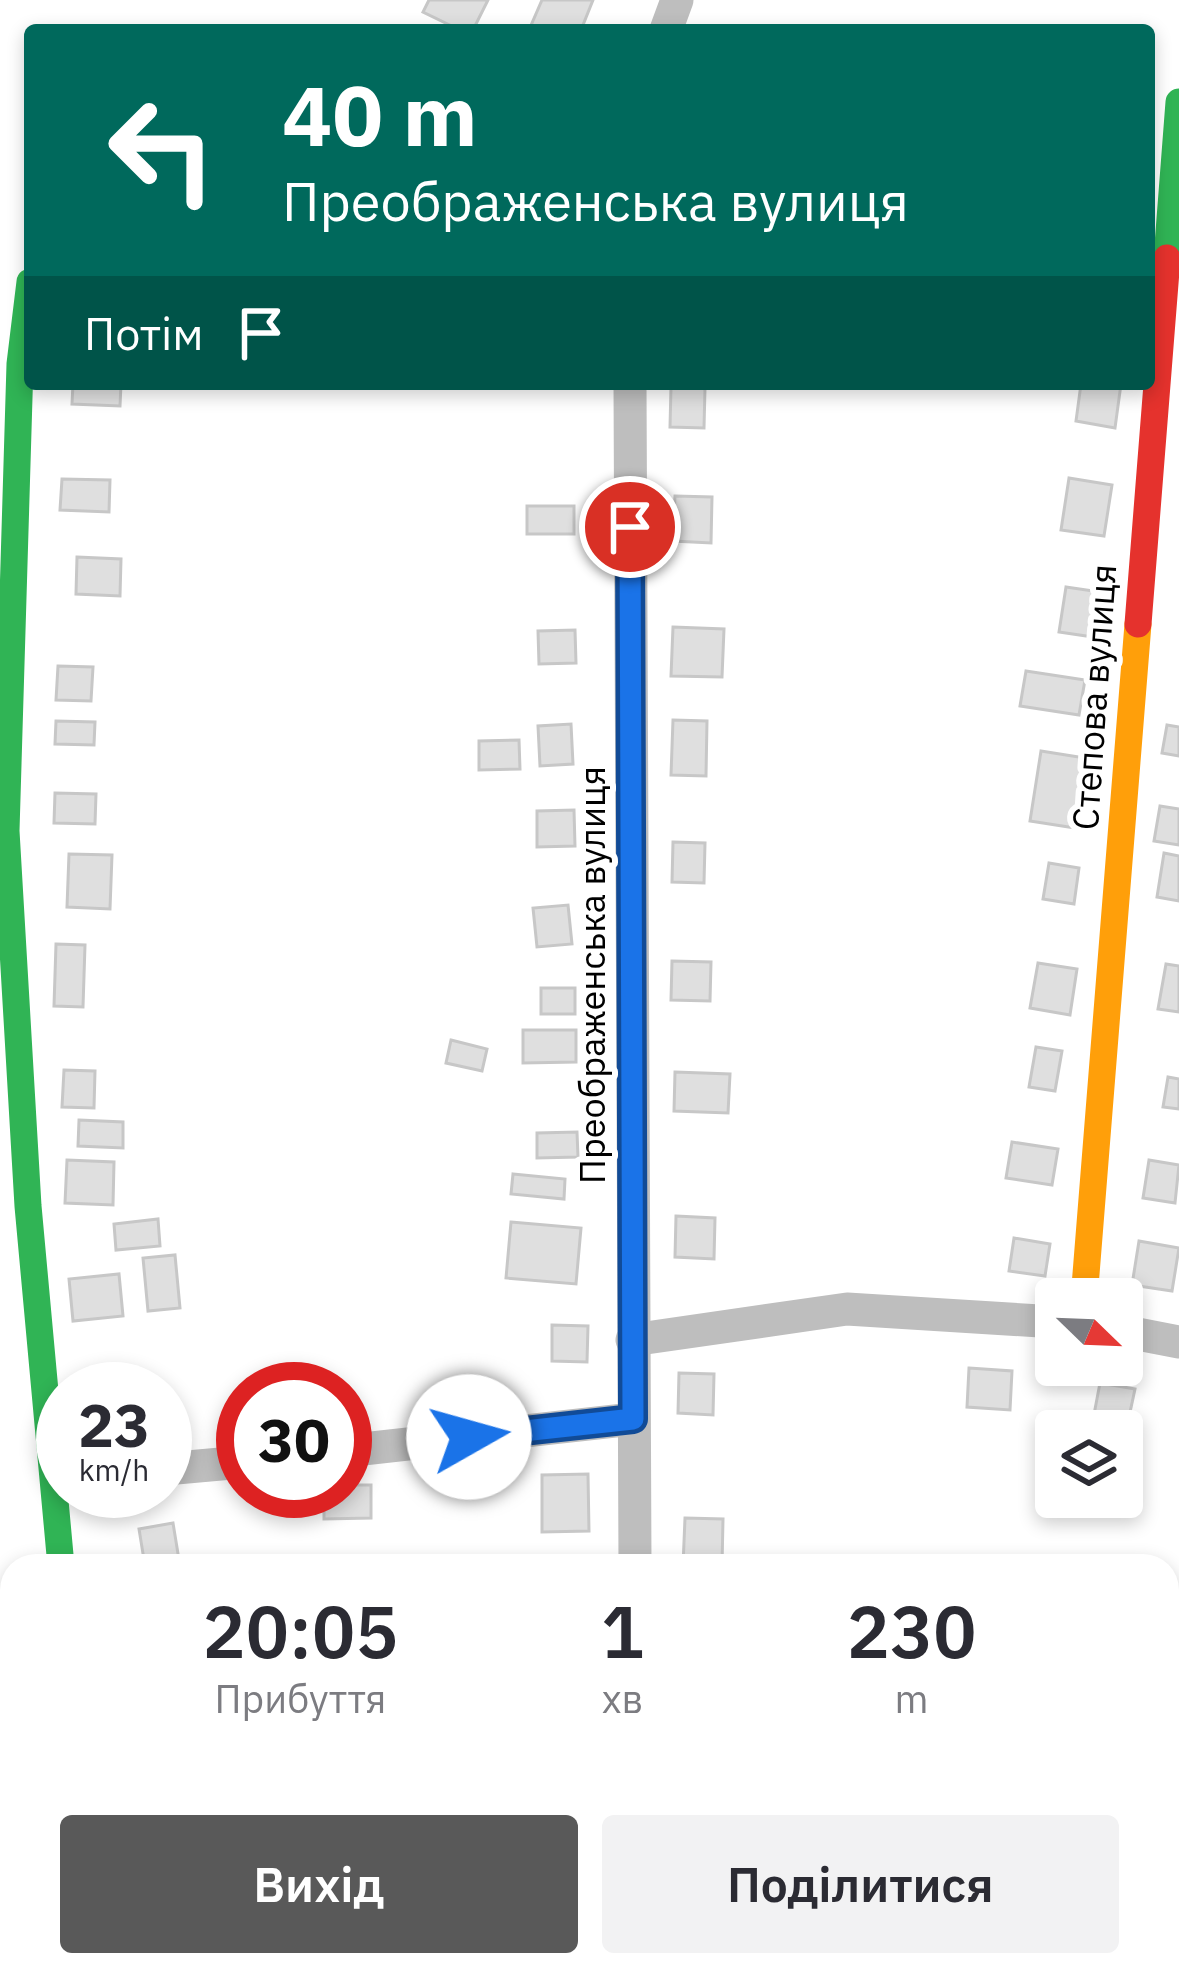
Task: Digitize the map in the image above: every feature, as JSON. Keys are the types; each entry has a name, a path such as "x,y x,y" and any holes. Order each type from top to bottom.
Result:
{"street":[{"name":"Степова вулиця","path":"1155,237 1159,177 1179,102"},
{"path":"24,331 6,831 28,1206 46,1362"},
{"name":"Преображенська вулиця","path":"629,390 635,1554"},
{"name":"Степова вулиця","path":"1085,1278 1145,390"},
{"path":"632,1340 847,1309 1035,1321"},
{"path":"1143,1335 1179,1342"},
{"path":"372,1448 633,1419"},
{"path":"60,1518 61,1554"}],"building":[{"path":"429,0 488,0 476,24 448,24 423,12"},
{"path":"542,0 593,0 583,24 532,24"},
{"path":"73,390 121,390 120,406 72,404"},
{"path":"671,390 705,390 704,428 670,427"},
{"path":"1080,390 1120,390 1115,428 1076,421"},
{"path":"1069,478 1112,485 1104,536 1061,530"},
{"path":"62,479 110,480 109,512 60,510"},
{"path":"675,496 712,497 711,543 673,541"},
{"path":"527,506 574,506 574,534 527,534"},
{"path":"77,557 121,559 120,596 76,594"},
{"path":"1066,587 1100,592 1093,637 1059,632"},
{"path":"673,627 724,629 722,677 671,676"},
{"path":"575,630 576,663 539,664 538,631"},
{"path":"58,666 93,667 91,701 56,700"},
{"path":"1026,671 1085,680 1079,715 1020,706"},
{"path":"673,720 707,721 706,776 671,775"},
{"path":"56,721 95,722 94,745 55,744"},
{"path":"571,724 573,764 540,766 538,726"},
{"path":"1167,725 1179,727 1179,756 1162,753"},
{"path":"519,740 520,769 479,770 479,741"},
{"path":"1041,751 1085,758 1075,828 1030,821"},
{"path":"55,793 96,794 95,824 54,823"},
{"path":"1160,806 1179,809 1179,845 1154,841"},
{"path":"574,810 575,846 537,847 537,811"},
{"path":"673,842 705,843 704,883 672,882"},
{"path":"1164,853 1179,856 1179,901 1157,897"},
{"path":"69,854 112,855 110,909 67,907"},
{"path":"1049,863 1079,868 1074,904 1043,899"},
{"path":"568,905 572,944 537,947 533,908"},
{"path":"56,944 85,945 83,1007 54,1006"},
{"path":"672,961 711,962 710,1001 671,1000"},
{"path":"1038,963 1077,969 1070,1015 1030,1008"},
{"path":"1166,964 1179,966 1179,1012 1158,1009"},
{"path":"541,988 575,988 575,1014 541,1014"},
{"path":"523,1030 576,1030 576,1062 523,1063"},
{"path":"451,1040 487,1049 482,1071 446,1063"},
{"path":"1036,1047 1062,1051 1055,1091 1029,1087"},
{"path":"64,1070 95,1071 94,1108 62,1107"},
{"path":"675,1072 730,1074 728,1113 674,1111"},
{"path":"1168,1077 1179,1079 1179,1109 1163,1107"},
{"path":"79,1120 123,1122 123,1148 78,1146"},
{"path":"577,1132 578,1157 537,1158 537,1133"},
{"path":"1012,1142 1058,1149 1052,1185 1006,1178"},
{"path":"67,1160 114,1162 113,1205 65,1203"},
{"path":"1149,1160 1179,1165 1175,1203 1143,1198"},
{"path":"513,1174 565,1179 564,1199 511,1194"},
{"path":"676,1216 715,1218 714,1259 675,1257"},
{"path":"158,1219 160,1246 116,1250 114,1224"},
{"path":"511,1222 581,1228 576,1284 506,1278"},
{"path":"1014,1238 1050,1244 1045,1276 1009,1271"},
{"path":"1139,1241 1179,1248 1172,1291 1143,1287 1143,1278 1133,1278"},
{"path":"175,1255 180,1308 148,1311 143,1258"},
{"path":"119,1274 123,1316 73,1321 69,1279"},
{"path":"552,1325 588,1326 587,1362 552,1361"},
{"path":"969,1368 1012,1371 1010,1410 967,1407"},
{"path":"679,1373 714,1374 713,1415 678,1413"},
{"path":"1099,1386 1135,1389 1130,1410 1095,1410"},
{"path":"588,1474 589,1531 542,1532 542,1475"},
{"path":"685,1518 723,1519 722,1554 684,1554"},
{"path":"173,1523 178,1554 143,1554 139,1529"}],"traffic: fast":[{"path":"1167,258 1179,102"},
{"path":"24,331 6,831 28,1206 60,1554"}],"traffic: slow":[{"path":"1086,1278 1138,624"}],"traffic: jam":[{"path":"1138,624 1167,258"}],"route":[{"path":"469,1437 633,1419 630,527"}]}
